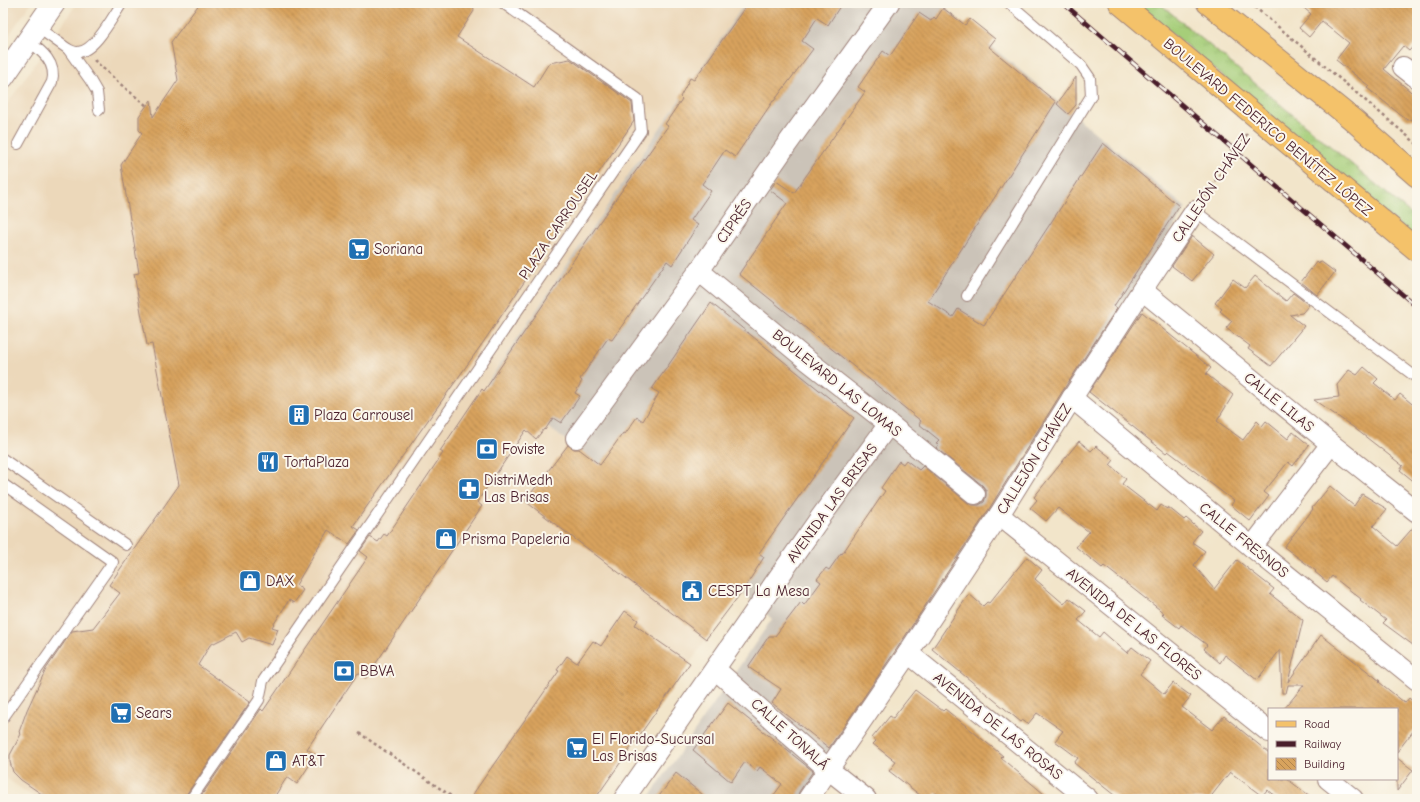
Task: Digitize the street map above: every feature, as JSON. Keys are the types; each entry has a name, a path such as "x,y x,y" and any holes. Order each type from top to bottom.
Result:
{"main road":[{"name":"BOULEVARD FEDERICO BENÍTEZ LÓPEZ","path":"1120,3 1417,250"},
{"path":"1208,3 1352,119 1417,176"}],"street":[{"path":"3,77 54,3"},
{"name":"CIPRÉS","path":"576,438 699,271 785,147 889,3"},
{"name":"CALLEJÓN CHÁVEZ","path":"808,799 908,653 999,515 1072,398 1195,211"},
{"name":"BOULEVARD LAS LOMAS","path":"699,271 807,360 975,494"},
{"name":"CALLE LILAS","path":"1142,290 1417,512"},
{"name":"CALLE FRESNOS","path":"1072,398 1252,547 1417,680"},
{"name":"AVENIDA LAS BRISAS","path":"624,799 820,518 889,424"},
{"path":"1252,547 1331,444"},
{"name":"AVENIDA DE LAS FLORES","path":"999,515 1268,731"},
{"name":"AVENIDA DE LAS ROSAS","path":"908,653 1088,799"},
{"name":"CALLE TONALÁ","path":"715,669 828,769 866,799"},
{"path":"1329,780 1353,799"}],"lane":[{"path":"33,34 76,52 83,51 95,43 122,3"},
{"name":"PLAZA CARROUSEL","path":"191,799 258,700 263,681 641,131 638,99 503,3"},
{"path":"967,296 1091,96 1090,78 1081,65 1008,3"},
{"path":"18,144 52,82 54,74 52,65 41,50 33,34"},
{"path":"68,49 97,92 99,110"},
{"path":"1195,211 1417,378"},
{"path":"3,459 126,545"},
{"path":"3,484 113,562 3,718"}],"path":[{"path":"1250,3 1417,144"},
{"path":"83,51 147,106"},
{"name":"CALLEJÓN CHÁVEZ","path":"1195,211 1258,118"},
{"path":"359,733 454,798"}],"shaded area":[{"path":"3,3 31,3 3,44"},
{"name":"Plaza Carrousel","path":"77,3 745,3 487,383 597,462 587,475 706,639 595,799 36,799 3,776 3,110"},
{"path":"745,3 939,3 1186,208 801,799 648,799 772,619 596,462 487,383"}],"green space":[{"path":"1136,3 1159,3 1397,202 1417,219 1417,240"}],"building":[{"name":"Plaza Carrousel","path":"200,3 473,3 474,11 457,37 534,87 549,63 570,59 632,103 634,121 482,344 353,526 359,530 349,544 328,530 296,585 303,590 294,603 289,600 272,627 278,629 272,645 249,638 242,642 236,632 210,645 198,665 250,702 186,795 185,799 49,799 21,780 13,772 10,762 10,755 21,734 19,732 27,710 46,669 72,631 93,628 120,593 109,585 179,485 152,344 147,345 134,274 139,273 121,165 142,133 139,130 139,116 151,100 153,117 178,80 171,42"},
{"path":"748,3 842,3 828,25 817,18 802,41 813,49 773,101 735,157 725,150 702,184 711,191 691,220 698,225 672,265 667,261 612,340 608,338 580,379 582,381 575,393 580,396 561,423 553,418 545,430 544,429 536,439 526,430 477,502 482,506 366,678 358,673 307,749 316,755 297,784 287,777 273,799 199,799 261,709 263,711 368,557 360,551 370,537 378,542 384,534 387,536 443,453 440,451 482,389 484,391 603,217 668,126 665,124 682,99 680,97 690,78 694,80"},
{"path":"1298,3 1417,3 1417,42 1409,51 1403,46 1384,69 1417,97 1417,119 1407,120 1367,88 1369,86 1336,60 1349,43 1322,21 1309,37 1299,28 1311,14"},
{"path":"943,8 965,25 970,19 995,39 989,47 1056,102 928,301 953,317 958,309 984,325 1103,143 1179,206 1114,306 1117,308 1062,392 989,509 829,748 772,703 781,689 748,667 769,636 775,636 801,602 804,605 821,582 817,579 826,568 829,570 841,553 842,554 885,491 881,488 899,461 903,464 906,460 919,470 923,466 968,503 973,505 979,505 984,502 986,490 982,485 936,448 939,444 936,443 939,440 919,424 921,421 739,274 787,203 770,190 776,181 794,193 865,92 858,87 883,51 890,56 919,13 931,21 934,17 936,19"},
{"path":"1076,77 1076,105 1068,114 1057,104"},
{"path":"1192,236 1214,254 1192,281 1172,266"},
{"path":"1317,261 1319,263 1320,261 1335,272 1317,295 1301,282"},
{"path":"1255,276 1286,301 1293,293 1309,305 1302,313 1290,315 1304,326 1271,366 1248,349 1250,346 1226,328 1232,321 1220,311 1222,309 1215,303 1233,279 1245,288"},
{"path":"711,303 854,418 759,553 764,557 744,589 706,639 525,501 568,445 574,449 579,449 600,465 623,433 625,434 637,417 643,421 659,393 652,389"},
{"path":"1142,312 1211,368 1206,374 1233,395 1217,421 1243,440 1257,421 1262,426 1266,421 1288,439 1293,432 1309,445 1293,466 1288,462 1264,492 1269,496 1250,521 1231,505 1234,501 1168,451 1166,453 1089,392"},
{"path":"1364,367 1378,379 1374,383 1395,400 1400,394 1417,408 1417,484 1400,470 1403,466 1353,427 1314,400 1339,397 1337,385 1349,370 1357,375"},
{"path":"1079,441 1091,451 1096,446 1114,460 1110,465 1126,479 1122,484 1157,511 1161,505 1167,509 1168,507 1184,520 1186,518 1201,531 1192,542 1205,551 1194,565 1214,589 1237,560 1274,589 1270,594 1303,620 1288,682 1321,635 1380,681 1379,682 1405,703 1409,698 1417,705 1417,726 1398,751 1398,708 1285,708 1304,685 1288,685 1286,693 1282,693 1280,650 1257,680 1225,655 1220,663 1204,649 1207,645 1181,625 1179,628 1162,615 1164,613 1104,566 1102,568 1076,547 1089,532 1058,508 1046,521 1030,508 1037,500 1034,497"},
{"path":"1330,486 1354,506 1362,494 1387,509 1373,526 1397,546 1417,523 1417,648 1383,623 1386,620 1332,576 1327,582 1315,572 1316,571 1284,547"},
{"path":"1027,557 1042,570 1035,579 1064,604 1069,598 1086,611 1078,620 1099,637 1103,632 1127,653 1132,647 1150,661 1140,674 1164,694 1173,683 1191,696 1182,707 1212,730 1224,716 1268,752 1268,780 1288,780 1314,799 1279,799 1267,790 1262,796 1230,772 1209,799 1119,799 1074,763 1078,758 1055,741 1063,731 1037,713 1028,724 1022,720 1021,722 932,649 969,594 983,606 987,602 989,603"},
{"path":"625,611 638,620 635,625 690,663 595,799 481,799 473,794 559,671 557,670 567,656 577,663 593,641 601,646"},
{"path":"915,690 943,711 945,709 1003,756 1001,758 1050,799 944,799 936,793 932,799 925,799 889,771 896,762 873,744 876,741 872,738 890,716 893,718"},
{"path":"728,703 813,771 799,792 797,799 771,799 782,784 760,767 757,771 745,762 731,782 693,750"},
{"path":"1398,759 1413,770 1397,791 1398,780"},
{"path":"676,773 708,799 657,799"}],"railway":[{"path":"1063,3 1417,307"}],"place":[{"name":"Soriana","path":"359,249"},
{"name":"Plaza Carrousel","path":"299,415"},
{"name":"Foviste","path":"487,449"},
{"name":"TortaPlaza","path":"268,462"},
{"name":"DistriMedh Las Brisas","path":"469,489"},
{"name":"Prisma Papeleria","path":"446,539"},
{"name":"DAX","path":"250,581"},
{"name":"CESPT La Mesa","path":"692,591"},
{"name":"BBVA","path":"344,671"},
{"name":"Sears","path":"121,713"},
{"name":"El Florido-Sucursal Las Brisas","path":"577,748"},
{"name":"AT&T","path":"276,761"}]}
